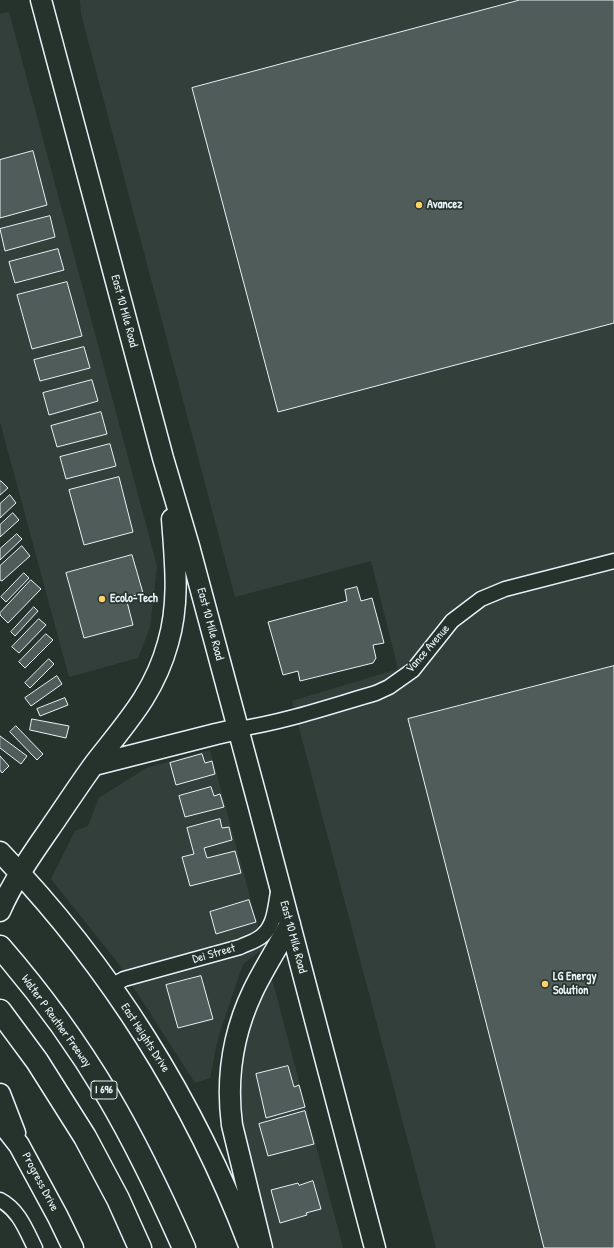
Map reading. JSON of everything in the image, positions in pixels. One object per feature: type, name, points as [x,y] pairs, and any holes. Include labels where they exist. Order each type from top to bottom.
[{"type":"highway","name":"Walter P Reuther Freeway","points":[[0,947],[53,1014],[79,1050],[108,1096],[158,1190],[184,1248]]},
{"type":"highway","points":[[0,1011],[37,1061],[85,1137],[118,1199],[140,1248]]},
{"type":"main road","name":"East 10 Mile Road","points":[[41,0],[238,729],[375,1248]]},
{"type":"main road","points":[[1,909],[20,873],[94,765],[135,713],[158,673],[168,642],[174,613],[176,581],[170,481]]},
{"type":"main road","points":[[94,765],[238,729]]},
{"type":"main road","name":"East Heights Drive","points":[[0,852],[71,933],[111,986],[172,1080],[214,1164],[250,1248]]},
{"type":"main road","points":[[262,1248],[232,1125],[230,1106],[232,1064],[236,1040],[246,1008],[260,976],[290,924]]},
{"type":"main road","points":[[0,1094],[20,1144]]},
{"type":"main road","name":"Progress Drive","points":[[0,1121],[20,1144],[73,1248]]},
{"type":"street","name":"Vance Avenue","points":[[238,729],[260,726],[376,693],[389,687],[413,670],[452,621],[481,599],[505,589],[614,561]]},
{"type":"street","name":"Dei Street","points":[[111,986],[124,979],[219,953],[240,946],[262,936],[272,921],[279,884]]},
{"type":"street","points":[[0,1200],[13,1208],[35,1248]]},
{"type":"shaded area","points":[[80,0],[614,0],[614,1248],[436,1248],[292,701],[398,669],[371,561],[235,597],[81,14]]},
{"type":"shaded area","points":[[9,12],[157,566],[150,627],[138,658],[69,677],[0,422],[0,14]]},
{"type":"shaded area","points":[[210,750],[264,948],[243,964],[218,1038],[210,1078],[195,1083],[118,963],[51,879],[75,831],[88,826],[99,798],[146,768]]},
{"type":"shaded area","points":[[271,975],[343,1248],[270,1248],[241,1131],[238,1099],[244,1039],[257,1003]]},
{"type":"building","name":"Avancez","points":[[520,0],[614,0],[614,323],[278,412],[192,88]]},
{"type":"building","points":[[33,151],[47,205],[0,218],[0,160]]},
{"type":"building","points":[[50,216],[55,237],[5,251],[0,229]]},
{"type":"building","points":[[58,249],[64,270],[15,283],[9,262]]},
{"type":"building","points":[[67,282],[82,336],[32,349],[17,295]]},
{"type":"building","points":[[84,347],[90,368],[40,381],[34,360]]},
{"type":"building","points":[[92,380],[98,401],[49,415],[43,393]]},
{"type":"building","points":[[101,412],[107,434],[57,447],[51,426]]},
{"type":"building","points":[[110,444],[116,466],[66,479],[60,457]]},
{"type":"building","points":[[119,477],[133,532],[84,545],[69,490]]},
{"type":"building","points":[[0,481],[8,488],[0,495]]},
{"type":"building","points":[[10,495],[16,503],[0,518],[0,504]]},
{"type":"building","points":[[13,513],[19,520],[0,537],[0,525]]},
{"type":"building","points":[[17,534],[22,539],[0,560],[0,549]]},
{"type":"building","points":[[22,546],[30,556],[2,581],[0,580],[0,566]]},
{"type":"building","points":[[132,555],[143,593],[126,598],[133,625],[84,638],[66,573]]},
{"type":"building","points":[[24,573],[29,578],[6,602],[1,597]]},
{"type":"building","points":[[31,580],[41,589],[8,623],[0,615],[0,613]]},
{"type":"building","points":[[357,587],[361,601],[372,598],[384,643],[373,645],[376,658],[373,663],[300,681],[298,671],[283,675],[268,622],[347,601],[345,590]]},
{"type":"building","points":[[34,607],[38,611],[15,636],[11,632]]},
{"type":"building","points":[[39,619],[46,625],[19,653],[12,647]]},
{"type":"building","points":[[46,634],[53,640],[25,668],[19,662]]},
{"type":"building","points":[[49,659],[54,664],[30,688],[25,683]]},
{"type":"building","name":"LG Energy Solution","points":[[614,666],[614,1248],[544,1248],[408,719]]},
{"type":"building","points":[[57,676],[62,684],[31,706],[25,698]]},
{"type":"building","points":[[65,698],[68,705],[40,716],[37,709]]},
{"type":"building","points":[[32,719],[69,726],[66,738],[30,730]]},
{"type":"building","points":[[16,726],[43,754],[37,760],[10,732]]},
{"type":"building","points":[[0,736],[27,756],[21,764],[0,748]]},
{"type":"building","points":[[202,754],[205,763],[212,761],[215,774],[176,785],[170,763]]},
{"type":"building","points":[[0,756],[9,766],[2,773],[0,770]]},
{"type":"building","points":[[211,787],[214,796],[220,794],[224,807],[185,817],[179,796]]},
{"type":"building","points":[[220,819],[222,828],[229,827],[232,840],[204,848],[207,858],[235,851],[241,873],[190,886],[182,857],[194,854],[187,828]]},
{"type":"building","points":[[249,900],[256,922],[216,934],[210,912]]},
{"type":"building","points":[[201,976],[213,1019],[178,1028],[166,985]]},
{"type":"building","points":[[288,1066],[294,1087],[299,1085],[305,1107],[266,1118],[256,1074]]},
{"type":"building","points":[[305,1111],[314,1144],[268,1156],[259,1124]]},
{"type":"building","points":[[313,1181],[321,1209],[280,1223],[271,1190]]},
{"type":"place","name":"Avancez","points":[[419,205]]},
{"type":"place","name":"Ecolo-Tech","points":[[102,599]]},
{"type":"place","name":"LG Energy Solution","points":[[545,984]]}]
